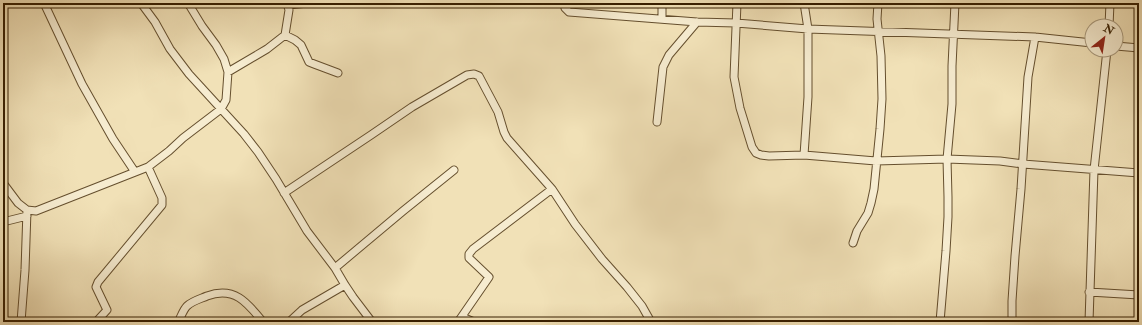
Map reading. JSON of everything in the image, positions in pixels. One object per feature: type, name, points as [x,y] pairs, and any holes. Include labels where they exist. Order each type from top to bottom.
[{"type":"street","points":[[44,3],[82,84],[113,139],[135,172]]},
{"type":"street","points":[[141,3],[189,74],[248,140],[284,193],[307,231],[335,268],[344,286],[372,322]]},
{"type":"street","points":[[3,222],[51,206],[148,167],[221,109],[226,100],[228,72],[224,58],[188,3]]},
{"type":"street","points":[[228,72],[267,49],[285,34],[289,10],[288,4],[308,3]]},
{"type":"street","points":[[564,3],[565,8],[569,12],[697,22],[736,23],[808,29],[1035,36],[1084,42]]},
{"type":"street","points":[[662,3],[662,19]]},
{"type":"street","points":[[737,3],[734,77],[740,108],[752,147],[756,153],[761,155],[804,155],[876,161],[947,159],[1000,161],[1139,173]]},
{"type":"street","points":[[804,3],[808,29],[808,97],[804,155]]},
{"type":"street","points":[[853,243],[857,231],[868,213],[874,190],[882,99],[881,56],[877,19],[878,3]]},
{"type":"street","points":[[940,322],[948,224],[947,159],[952,104],[955,3]]},
{"type":"street","points":[[1109,18],[1110,3]]},
{"type":"street","points":[[657,122],[663,67],[670,55],[697,22]]},
{"type":"street","points":[[285,34],[301,45],[309,62],[338,73]]},
{"type":"street","points":[[1012,322],[1014,256],[1023,164],[1028,77],[1035,36]]},
{"type":"street","points":[[1124,47],[1139,48]]},
{"type":"street","points":[[1089,322],[1094,170],[1106,58]]},
{"type":"street","points":[[284,193],[412,107],[468,75],[474,74],[479,76],[498,112],[507,138],[552,189],[575,224],[602,259],[642,306],[651,322]]},
{"type":"street","points":[[96,322],[107,310],[96,287],[98,282],[162,205],[162,198],[148,167]]},
{"type":"street","points":[[335,268],[454,170]]},
{"type":"street","points":[[3,183],[27,213],[25,270],[20,322]]},
{"type":"street","points":[[474,322],[460,320],[488,280],[488,277],[469,258],[469,254],[473,249],[552,189]]},
{"type":"street","points":[[289,322],[302,310],[344,286]]},
{"type":"street","points":[[1089,292],[1139,295]]},
{"type":"street","points":[[178,322],[187,306],[196,300],[217,293],[227,293],[239,298],[252,308],[263,322]]}]
